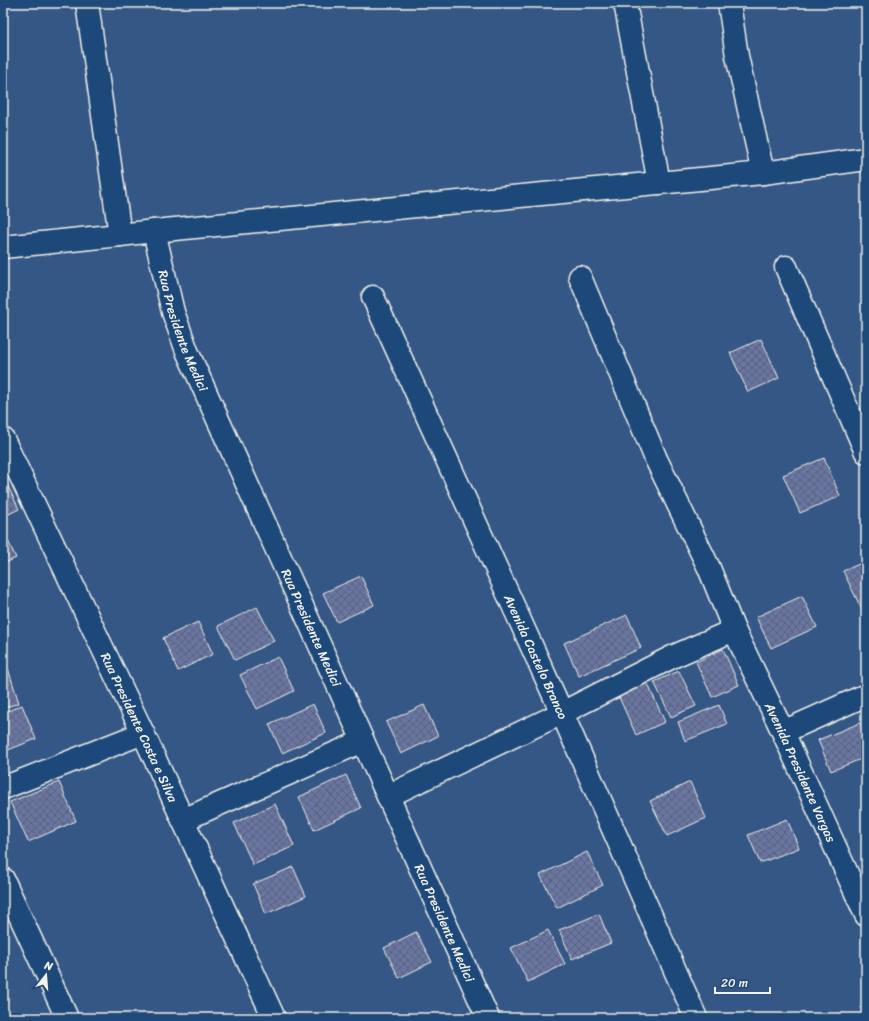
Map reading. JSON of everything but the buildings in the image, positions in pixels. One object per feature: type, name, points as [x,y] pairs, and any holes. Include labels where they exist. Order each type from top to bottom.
[{"type":"street","points":[[87,3],[120,235]]},
{"type":"street","points":[[625,3],[660,183]]},
{"type":"street","points":[[729,3],[737,56],[763,173]]},
{"type":"street","points":[[3,247],[154,231],[763,173],[866,159]]},
{"type":"street","name":"Rua Presidente Medici","points":[[154,231],[173,312],[187,351],[488,1018]]},
{"type":"street","points":[[786,267],[866,452]]},
{"type":"street","name":"Avenida Presidente Vargas","points":[[580,277],[656,459],[709,568],[734,630],[783,732],[866,915]]},
{"type":"street","name":"Avenida Castelo Branco","points":[[373,297],[562,713],[696,1018]]},
{"type":"street","name":"Rua Presidente Costa e Silva","points":[[3,439],[143,733],[274,1018]]},
{"type":"street","points":[[388,796],[562,713],[672,657],[734,630]]},
{"type":"street","points":[[783,732],[866,695]]},
{"type":"street","points":[[3,788],[143,733]]},
{"type":"street","points":[[183,820],[363,741]]},
{"type":"street","points":[[3,879],[67,1018]]}]
